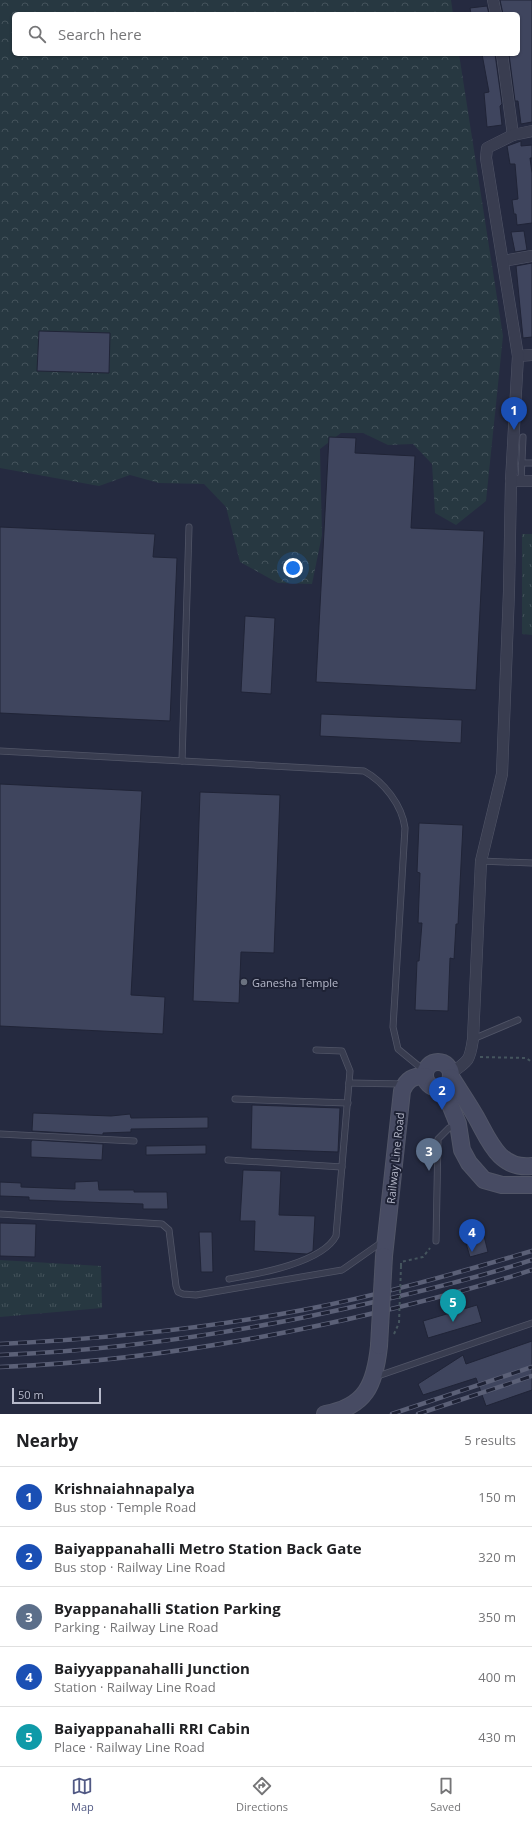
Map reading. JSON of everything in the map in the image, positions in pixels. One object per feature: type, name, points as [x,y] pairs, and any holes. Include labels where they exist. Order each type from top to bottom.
[{"type":"main road","points":[[448,1079],[440,1088],[428,1084],[426,1074],[431,1065],[439,1063],[447,1066],[448,1079],[462,1150],[469,1163],[484,1180],[502,1185],[532,1185]]},
{"type":"main road","points":[[405,1084],[410,1079],[426,1074]]},
{"type":"main road","points":[[448,1079],[476,1117],[487,1139],[497,1152],[508,1162],[532,1166]]},
{"type":"main road","name":"Railway Line Road","points":[[373,1378],[379,1346],[385,1248],[402,1091],[405,1084]]},
{"type":"main road","points":[[325,1414],[339,1412],[356,1403],[364,1395],[373,1378]]},
{"type":"street","points":[[493,0],[496,12]]},
{"type":"street","points":[[502,56],[513,135]]},
{"type":"street","points":[[448,1079],[470,1057],[474,1039],[481,861],[502,774],[509,591],[521,481],[518,356],[486,158],[487,148],[513,135],[532,131]]},
{"type":"street","points":[[503,261],[532,256]]},
{"type":"street","points":[[518,356],[532,355]]},
{"type":"lane","points":[[521,481],[523,437]]},
{"type":"lane","points":[[522,463],[532,463]]},
{"type":"lane","points":[[182,761],[189,527]]},
{"type":"lane","points":[[0,751],[364,771],[374,776],[385,788],[404,816],[405,828],[393,1027],[398,1049],[426,1074]]},
{"type":"lane","points":[[481,861],[532,863]]},
{"type":"lane","points":[[474,1039],[518,1020]]},
{"type":"lane","points":[[228,1279],[271,1271],[309,1258],[332,1244],[336,1236],[350,1071],[342,1051],[316,1050]]},
{"type":"lane","points":[[349,1083],[405,1084]]},
{"type":"lane","points":[[235,1098],[348,1103]]},
{"type":"lane","points":[[436,1241],[438,1139],[449,1128],[458,1124]]},
{"type":"lane","points":[[0,1134],[134,1141]]},
{"type":"lane","points":[[228,1160],[342,1167]]},
{"type":"lane","points":[[0,1214],[162,1224],[169,1230],[176,1286],[178,1292],[183,1294],[196,1295],[342,1270],[385,1248]]},
{"type":"lane","points":[[373,1378],[532,1323]]},
{"type":"path","points":[[470,1057],[526,1058],[532,1062]]},
{"type":"path","points":[[399,1323],[401,1262],[423,1257],[436,1241]]},
{"type":"green space","points":[[0,0],[451,0],[453,12],[12,12],[12,56],[459,56],[503,336],[486,501],[456,525],[435,513],[432,464],[413,444],[388,445],[363,433],[341,433],[320,449],[322,535],[312,584],[278,583],[240,562],[226,507],[204,484],[159,483],[130,475],[99,486],[0,468]]},
{"type":"green space","points":[[522,534],[532,534],[532,635],[522,634]]},
{"type":"green space","points":[[0,1260],[101,1266],[102,1308],[0,1317]]},
{"type":"building","points":[[500,0],[532,0],[532,122],[521,124],[518,101],[515,101],[509,56],[520,56],[520,12],[503,12]]},
{"type":"building","points":[[487,6],[488,12],[471,12],[470,8]]},
{"type":"building","points":[[482,56],[495,56],[502,104],[500,106],[502,125],[487,127],[484,93],[489,92]]},
{"type":"building","points":[[521,141],[521,146],[532,145],[532,158],[530,158],[532,173],[532,223],[517,225],[512,200],[518,199],[515,164],[510,164],[507,146]]},
{"type":"building","points":[[524,231],[527,250],[515,252],[511,232]]},
{"type":"building","points":[[532,263],[532,337],[523,338],[516,266]]},
{"type":"building","points":[[39,331],[110,333],[109,373],[37,371]]},
{"type":"building","points":[[329,437],[356,438],[355,453],[415,456],[411,528],[484,531],[476,690],[316,682]]},
{"type":"building","points":[[0,527],[155,534],[153,557],[177,558],[170,721],[0,713]]},
{"type":"building","points":[[245,616],[275,618],[271,694],[241,692]]},
{"type":"building","points":[[321,714],[462,720],[461,743],[320,736]]},
{"type":"building","points":[[0,784],[142,791],[131,995],[165,997],[163,1034],[0,1026]]},
{"type":"building","points":[[200,792],[280,795],[274,953],[241,952],[239,1003],[193,1001]]},
{"type":"building","points":[[419,823],[463,825],[458,924],[456,924],[454,959],[450,958],[448,1011],[415,1010],[417,961],[419,961],[422,923],[418,923],[420,873],[417,872]]},
{"type":"building","points":[[252,1105],[340,1108],[338,1152],[251,1149]]},
{"type":"building","points":[[33,1113],[111,1116],[130,1114],[131,1118],[208,1117],[208,1128],[131,1129],[131,1132],[103,1133],[103,1135],[32,1131]]},
{"type":"building","points":[[32,1140],[103,1144],[102,1160],[31,1157]]},
{"type":"building","points":[[206,1145],[206,1154],[146,1155],[146,1146]]},
{"type":"building","points":[[243,1170],[281,1171],[279,1215],[315,1216],[313,1251],[307,1254],[254,1251],[255,1221],[240,1221]]},
{"type":"building","points":[[98,1181],[99,1190],[167,1192],[168,1209],[143,1209],[143,1204],[29,1200],[29,1197],[0,1196],[0,1182],[21,1183],[21,1187],[75,1189],[75,1182]]},
{"type":"building","points":[[0,1223],[36,1224],[35,1257],[0,1256]]},
{"type":"building","points":[[482,1228],[488,1252],[470,1257],[463,1233]]},
{"type":"building","points":[[199,1232],[212,1232],[213,1272],[201,1272]]},
{"type":"building","points":[[477,1305],[482,1322],[428,1338],[423,1321]]},
{"type":"building","points":[[532,1341],[532,1390],[486,1406],[476,1378],[423,1395],[418,1384],[463,1355],[466,1364]]},
{"type":"railway","points":[[0,1344],[114,1336],[190,1328],[265,1317],[390,1291],[532,1251]]},
{"type":"railway","points":[[0,1355],[94,1349],[141,1344],[188,1338],[281,1322],[414,1293],[473,1278],[532,1260]]},
{"type":"railway","points":[[0,1367],[145,1355],[241,1341],[383,1311],[458,1292],[532,1270]]},
{"type":"railway","points":[[392,1414],[532,1367]]},
{"type":"railway","points":[[418,1414],[532,1376]]},
{"type":"place","name":"Krishnaiahnapalya","points":[[514,430]]},
{"type":"place","name":"Ganesha Temple","points":[[244,982]]},
{"type":"place","name":"Baiyappanahalli Metro Station Back Gate","points":[[442,1110]]},
{"type":"place","name":"Byappanahalli Station Parking","points":[[429,1171]]},
{"type":"place","name":"Baiyyappanahalli Junction","points":[[472,1252]]},
{"type":"place","name":"Baiyappanahalli RRI Cabin","points":[[453,1322]]}]
